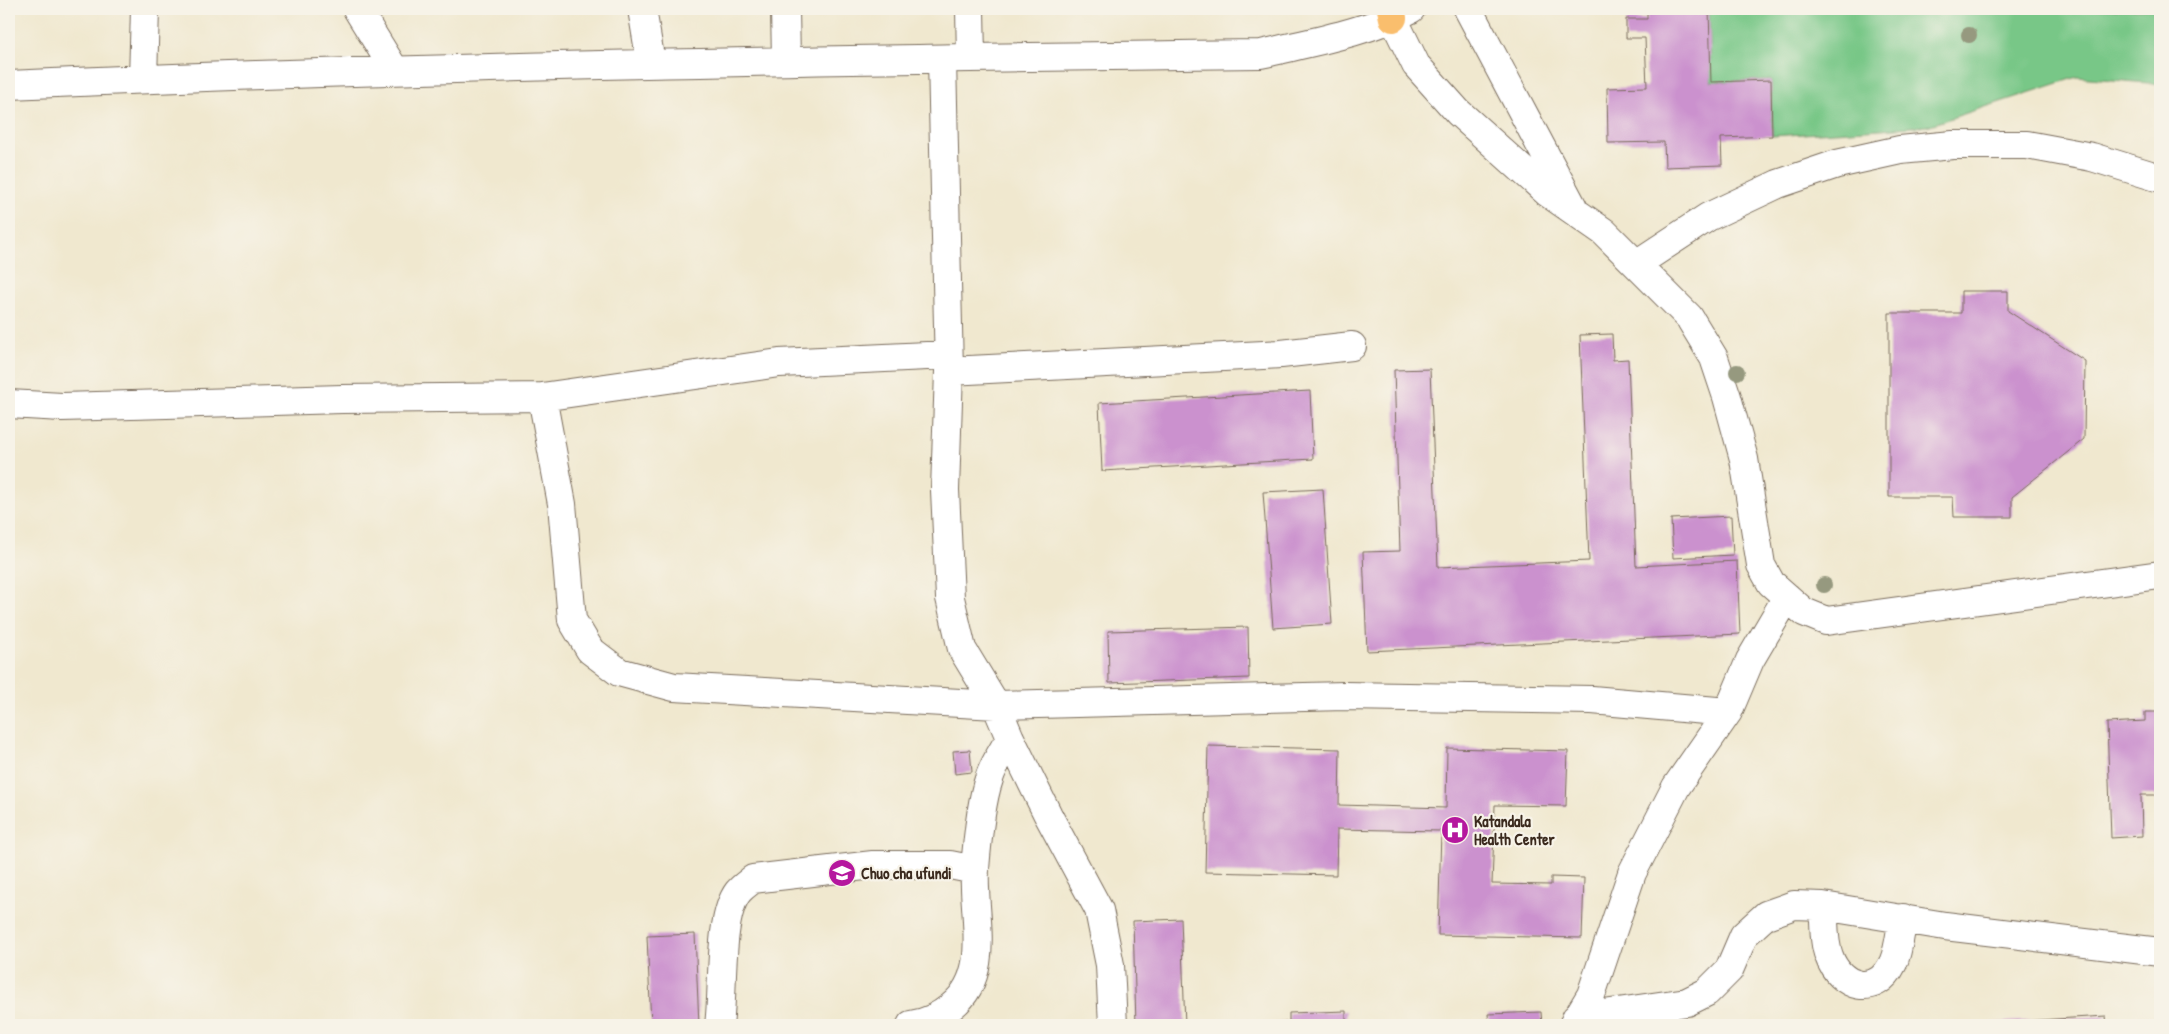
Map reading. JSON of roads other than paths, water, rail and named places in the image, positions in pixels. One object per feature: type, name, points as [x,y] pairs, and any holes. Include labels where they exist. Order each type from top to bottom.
[{"type":"street","points":[[143,79],[145,9]]},
{"type":"street","points":[[357,9],[394,69]]},
{"type":"street","points":[[642,9],[651,63]]},
{"type":"street","points":[[785,9],[786,60]]},
{"type":"street","points":[[970,9],[972,57]]},
{"type":"street","points":[[1468,9],[1576,212]]},
{"type":"street","points":[[9,85],[394,69],[786,60],[1261,54],[1316,41],[1398,12],[1416,65],[1458,112],[1548,193],[1604,232],[1638,263],[1688,317],[1714,358],[1727,397],[1744,459],[1761,565],[1771,583],[1804,612],[1826,621],[2160,575]]},
{"type":"street","points":[[942,59],[949,363],[945,490],[950,598],[962,649],[996,705],[1010,738],[1099,910],[1110,965],[1113,1025]]},
{"type":"street","points":[[1638,263],[1708,217],[1778,184],[1837,164],[1900,150],[1953,144],[2027,145],[2092,157],[2160,178]]},
{"type":"street","points":[[9,397],[62,407],[342,399],[542,398],[780,363],[949,363],[1281,354],[1352,346]]},
{"type":"street","points":[[542,398],[562,504],[572,620],[590,650],[619,672],[674,687],[996,705],[1345,696],[1592,700],[1728,712]]},
{"type":"street","points":[[1574,1022],[1591,995],[1632,873],[1676,787],[1728,712],[1750,660],[1787,597]]},
{"type":"street","points":[[912,1025],[923,1024],[944,1014],[964,997],[974,976],[978,938],[975,870],[984,795],[989,777],[1010,738]]},
{"type":"street","points":[[719,1025],[724,949],[729,910],[738,892],[753,879],[873,865],[941,864],[975,870]]},
{"type":"street","points":[[1574,1022],[1687,1002],[1707,992],[1729,970],[1744,935],[1766,915],[1794,905],[1823,906],[2054,941],[2160,952]]},
{"type":"street","points":[[1823,906],[1828,954],[1836,971],[1852,984],[1866,986],[1882,977],[1893,962],[1903,918]]},
{"type":"place","name":"Katandala Health Center","points":[[1455,830]]},
{"type":"place","name":"Chuo cha ufundi","points":[[842,873]]}]
